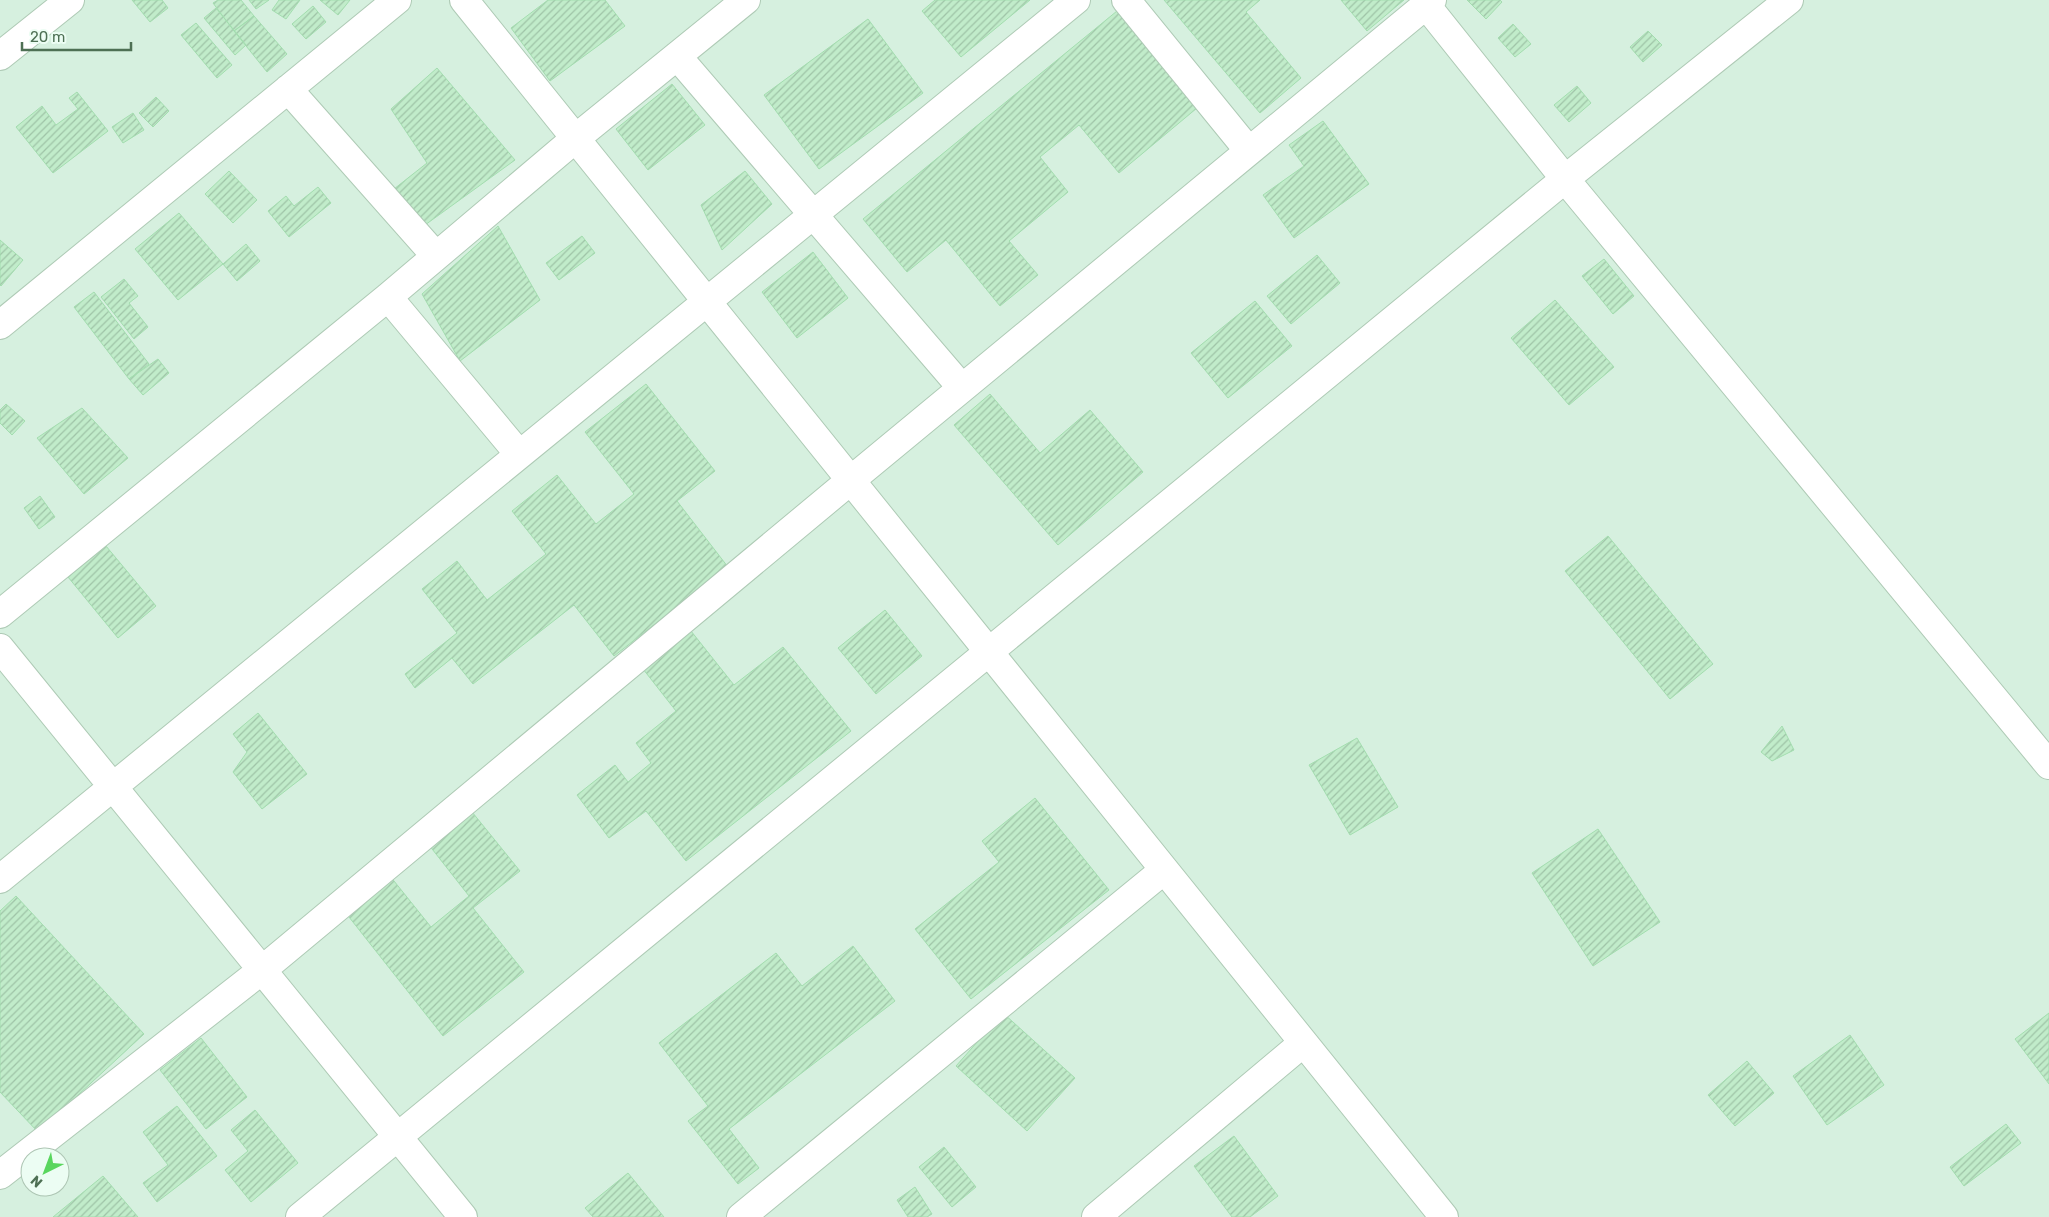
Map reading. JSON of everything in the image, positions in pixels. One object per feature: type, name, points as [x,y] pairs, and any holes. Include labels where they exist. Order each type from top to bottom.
[{"type":"street","points":[[0,56],[70,0]]},
{"type":"street","points":[[0,324],[397,0]]},
{"type":"street","points":[[464,0],[1444,1217]]},
{"type":"street","points":[[0,614],[388,297],[576,138],[746,0]]},
{"type":"street","points":[[0,879],[1076,0]]},
{"type":"street","points":[[1126,0],[1249,151]]},
{"type":"street","points":[[300,1217],[1566,179],[1789,0]]},
{"type":"street","points":[[0,1175],[262,970],[1427,2],[1566,179],[2049,765]]},
{"type":"street","points":[[677,56],[962,388]]},
{"type":"street","points":[[288,89],[436,255]]},
{"type":"street","points":[[388,297],[519,454]]},
{"type":"street","points":[[0,648],[462,1217]]},
{"type":"street","points":[[741,1217],[1164,870]]},
{"type":"street","points":[[1096,1217],[1303,1043]]},
{"type":"shaded area","points":[[0,0],[2049,0],[2049,1217],[0,1217]]},
{"type":"building","points":[[132,0],[162,0],[168,8],[150,22]]},
{"type":"building","points":[[218,0],[241,0],[254,16],[234,31],[213,3]]},
{"type":"building","points":[[249,0],[269,0],[256,9]]},
{"type":"building","points":[[279,0],[300,0],[286,19],[272,10]]},
{"type":"building","points":[[320,0],[350,0],[338,15]]},
{"type":"building","points":[[548,0],[605,0],[625,26],[550,81],[511,28]]},
{"type":"building","points":[[935,0],[1030,0],[961,57],[922,11]]},
{"type":"building","points":[[1164,0],[1260,0],[1246,12],[1301,78],[1260,113]]},
{"type":"building","points":[[1341,0],[1404,0],[1367,31]]},
{"type":"building","points":[[1467,0],[1500,0],[1502,2],[1486,19]]},
{"type":"building","points":[[313,6],[326,22],[306,39],[292,24]]},
{"type":"building","points":[[216,8],[246,45],[235,55],[204,18]]},
{"type":"building","points":[[1117,11],[1197,108],[1119,173],[1079,125],[1040,157],[1068,192],[1009,241],[1038,275],[1000,306],[946,240],[907,272],[863,219]]},
{"type":"building","points":[[254,16],[287,54],[267,72],[234,31]]},
{"type":"building","points":[[868,19],[923,93],[819,169],[764,95]]},
{"type":"building","points":[[196,23],[232,65],[217,78],[181,35]]},
{"type":"building","points":[[1513,24],[1531,44],[1515,57],[1498,38]]},
{"type":"building","points":[[1648,31],[1662,45],[1643,62],[1630,47]]},
{"type":"building","points":[[437,68],[515,160],[425,225],[394,189],[427,163],[391,109]]},
{"type":"building","points":[[672,84],[705,125],[648,170],[616,129]]},
{"type":"building","points":[[1577,86],[1591,103],[1569,122],[1554,105]]},
{"type":"building","points":[[77,92],[108,131],[53,173],[16,127],[42,106],[56,125],[78,109],[69,98]]},
{"type":"building","points":[[156,97],[169,111],[153,127],[139,113]]},
{"type":"building","points":[[133,113],[144,130],[123,143],[112,127]]},
{"type":"building","points":[[1323,121],[1369,184],[1294,238],[1263,195],[1304,166],[1289,145]]},
{"type":"building","points":[[229,171],[257,200],[233,223],[205,194]]},
{"type":"building","points":[[745,171],[772,204],[722,250],[701,205]]},
{"type":"building","points":[[318,187],[331,203],[289,237],[268,211],[286,196],[294,206]]},
{"type":"building","points":[[179,213],[223,264],[178,300],[135,249]]},
{"type":"building","points":[[498,226],[540,300],[460,361],[422,294]]},
{"type":"building","points":[[582,236],[595,253],[559,280],[546,263]]},
{"type":"building","points":[[0,240],[23,260],[1,286],[0,285]]},
{"type":"building","points":[[246,244],[260,261],[237,281],[223,264]]},
{"type":"building","points":[[813,252],[848,298],[797,338],[762,292]]},
{"type":"building","points":[[1317,255],[1340,283],[1291,324],[1267,296]]},
{"type":"building","points":[[1604,259],[1634,296],[1613,314],[1582,276]]},
{"type":"building","points":[[124,279],[138,296],[129,303],[148,327],[134,339],[101,297]]},
{"type":"building","points":[[94,292],[149,364],[129,379],[74,307]]},
{"type":"building","points":[[1555,300],[1614,367],[1569,405],[1511,338]]},
{"type":"building","points":[[1255,301],[1292,346],[1228,398],[1191,353]]},
{"type":"building","points":[[158,359],[169,373],[143,395],[129,379]]},
{"type":"building","points":[[646,384],[715,471],[677,501],[728,567],[614,656],[574,605],[473,684],[452,658],[415,688],[405,674],[457,633],[422,589],[457,561],[487,600],[546,554],[512,511],[557,475],[596,524],[634,494],[585,432]]},
{"type":"building","points":[[990,394],[1040,453],[1090,410],[1143,472],[1058,545],[954,425]]},
{"type":"building","points":[[6,404],[25,421],[12,435],[0,423],[0,410]]},
{"type":"building","points":[[82,408],[128,458],[84,494],[37,438]]},
{"type":"building","points":[[40,496],[55,517],[39,529],[24,508]]},
{"type":"building","points":[[1608,536],[1713,664],[1670,699],[1565,571]]},
{"type":"building","points":[[106,546],[156,606],[118,638],[68,577]]},
{"type":"building","points":[[885,610],[922,656],[876,694],[838,648]]},
{"type":"building","points":[[691,631],[734,685],[783,647],[851,731],[686,861],[646,811],[609,838],[577,795],[615,765],[628,782],[651,763],[636,743],[676,711],[643,669]]},
{"type":"building","points":[[258,713],[307,774],[262,809],[233,772],[247,752],[233,734]]},
{"type":"building","points":[[1782,726],[1794,750],[1772,761],[1761,752]]},
{"type":"building","points":[[1357,738],[1398,807],[1350,835],[1309,765]]},
{"type":"building","points":[[1035,798],[1109,890],[971,999],[915,929],[999,862],[982,841]]},
{"type":"building","points":[[468,807],[520,871],[473,908],[524,972],[443,1036],[345,912],[390,876],[431,927],[469,896],[425,840]]},
{"type":"building","points":[[1598,829],[1660,922],[1593,966],[1532,873]]},
{"type":"building","points":[[16,896],[144,1034],[38,1132],[0,1092],[0,911]]},
{"type":"building","points":[[853,946],[895,1001],[729,1129],[759,1168],[738,1184],[688,1121],[708,1106],[659,1043],[776,953],[802,986]]},
{"type":"building","points":[[1003,1013],[1075,1078],[1027,1131],[956,1066]]},
{"type":"building","points":[[2049,1013],[2049,1084],[2015,1039]]},
{"type":"building","points":[[1850,1035],[1884,1085],[1827,1125],[1793,1076]]},
{"type":"building","points":[[201,1038],[247,1097],[206,1129],[160,1070]]},
{"type":"building","points":[[1747,1061],[1774,1093],[1735,1126],[1708,1095]]},
{"type":"building","points":[[177,1106],[217,1156],[157,1202],[143,1183],[168,1165],[143,1132]]},
{"type":"building","points":[[255,1110],[298,1163],[251,1202],[225,1170],[248,1151],[231,1130]]},
{"type":"building","points":[[2006,1124],[2021,1143],[1964,1186],[1950,1167]]},
{"type":"building","points":[[1234,1136],[1278,1196],[1250,1217],[1232,1217],[1194,1166]]},
{"type":"building","points":[[944,1147],[976,1187],[952,1207],[919,1167]]},
{"type":"building","points":[[628,1173],[664,1217],[593,1217],[585,1208]]},
{"type":"building","points":[[103,1176],[138,1217],[53,1217]]},
{"type":"building","points":[[915,1187],[932,1214],[927,1217],[908,1217],[897,1200]]}]
